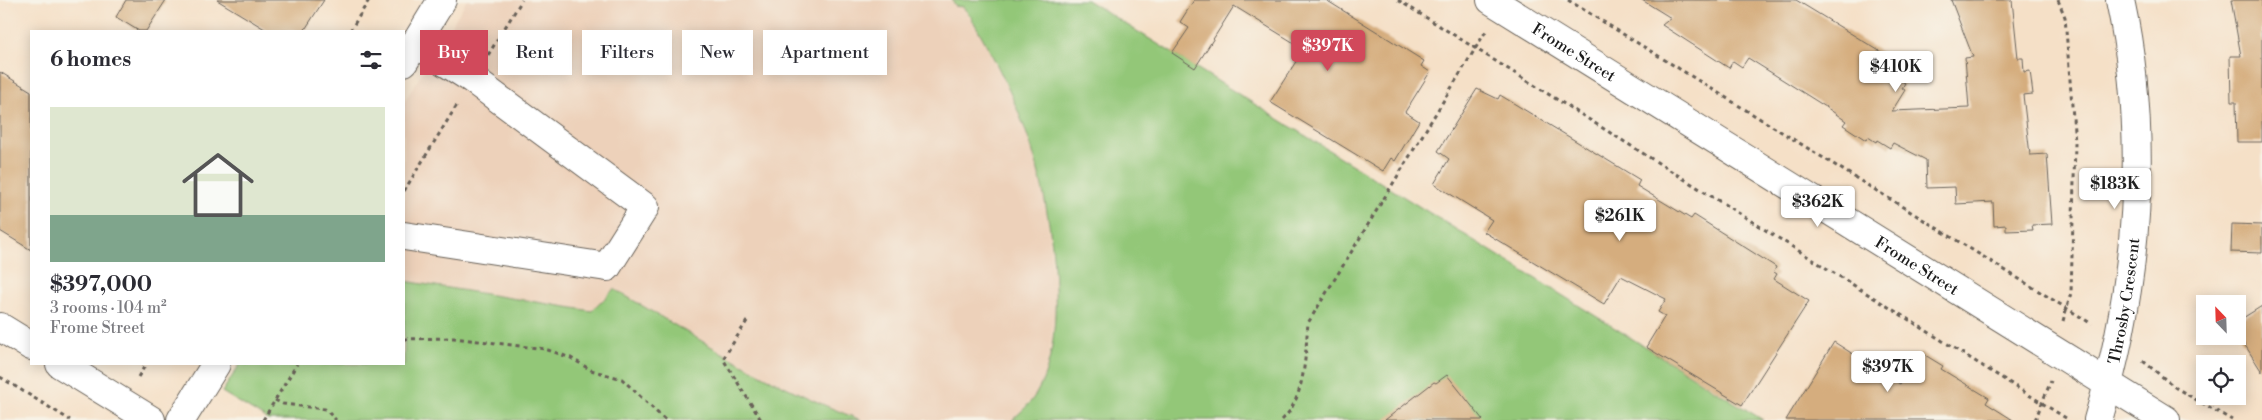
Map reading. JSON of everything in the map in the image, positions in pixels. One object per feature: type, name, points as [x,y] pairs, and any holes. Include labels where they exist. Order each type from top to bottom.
[{"type":"street","points":[[405,236],[607,267],[645,207],[472,79],[410,53],[442,0]]},
{"type":"street","name":"Throsby Crescent","points":[[2098,420],[2118,340],[2132,245],[2138,182],[2132,75],[2120,0]]},
{"type":"street","name":"Frome Street","points":[[1496,3],[2166,420]]},
{"type":"street","points":[[0,327],[30,345]]},
{"type":"street","points":[[62,365],[151,420]]},
{"type":"street","points":[[181,420],[215,365]]},
{"type":"path","points":[[351,30],[369,0]]},
{"type":"path","points":[[1398,0],[2070,420]]},
{"type":"path","points":[[1568,0],[2118,340],[2176,388],[2232,420]]},
{"type":"path","points":[[2035,420],[2052,379],[2056,351],[2070,293],[2074,143],[2065,17],[2058,0]]},
{"type":"path","points":[[1282,420],[1292,411],[1303,373],[1308,323],[1476,49],[1496,3]]},
{"type":"path","points":[[747,321],[723,359],[761,420]]},
{"type":"path","points":[[405,339],[454,338],[545,349],[571,358],[591,370],[622,379],[665,420]]},
{"type":"path","points":[[263,420],[296,365]]},
{"type":"path","points":[[0,377],[70,420]]},
{"type":"path","points":[[275,400],[283,404],[325,409],[336,420]]},
{"type":"shaded area","points":[[467,0],[952,0],[955,6],[963,7],[980,33],[1018,112],[1035,159],[1045,201],[1056,301],[1048,364],[1038,392],[1012,420],[861,420],[831,409],[763,376],[614,289],[592,311],[405,281],[405,100],[421,75],[488,75],[488,30],[448,30]]},
{"type":"green space","points":[[952,0],[1087,0],[1763,420],[1012,420],[1035,396],[1047,367],[1053,337],[1055,304],[1050,234],[1038,169],[1018,110],[996,63],[971,17],[963,7],[955,6]]},
{"type":"green space","points":[[405,281],[592,311],[614,289],[734,360],[828,407],[861,420],[268,420],[222,392],[239,365],[405,365]]},
{"type":"building","points":[[126,0],[166,0],[147,30],[137,30],[116,17]]},
{"type":"building","points":[[217,0],[324,0],[305,30],[266,30]]},
{"type":"building","points":[[1194,0],[1326,0],[1424,61],[1421,66],[1430,72],[1405,112],[1419,121],[1395,161],[1391,158],[1383,171],[1270,102],[1304,49],[1234,6],[1195,68],[1172,53],[1189,28],[1180,22]]},
{"type":"building","points":[[1642,0],[1796,0],[1904,66],[1901,72],[1905,74],[1900,80],[1905,83],[1902,88],[1905,90],[1892,111],[1969,108],[1965,58],[1973,57],[1951,0],[2012,0],[2018,58],[2023,58],[2024,72],[2030,71],[2033,94],[2023,95],[2030,155],[2047,154],[2052,224],[2032,225],[2033,230],[2006,231],[2006,225],[1994,226],[1993,202],[1956,204],[1955,187],[1927,188],[1926,160],[1893,143],[1890,148],[1868,137],[1866,140],[1843,125],[1846,121],[1826,107],[1748,58],[1742,67],[1733,61],[1729,68],[1662,25],[1671,18]]},
{"type":"building","points":[[2231,0],[2262,0],[2262,142],[2237,142],[2236,102],[2231,102],[2230,56],[2241,56]]},
{"type":"building","points":[[0,72],[30,90],[30,249],[0,231]]},
{"type":"building","points":[[1477,89],[1498,99],[1500,95],[1640,180],[1637,186],[1691,219],[1694,215],[1776,267],[1774,272],[1777,274],[1774,279],[1809,301],[1742,405],[1646,347],[1665,316],[1658,312],[1666,299],[1621,276],[1604,304],[1484,232],[1492,220],[1434,184],[1449,159],[1438,151]]},
{"type":"building","points":[[2232,224],[2262,225],[2262,253],[2231,252]]},
{"type":"building","points":[[2262,306],[2262,372],[2245,345],[2246,316]]},
{"type":"building","points":[[1834,342],[1900,384],[1920,352],[1943,366],[1941,369],[1989,398],[1986,403],[2013,420],[1786,420]]},
{"type":"building","points":[[1447,375],[1483,420],[1385,420],[1434,382],[1436,383]]}]
